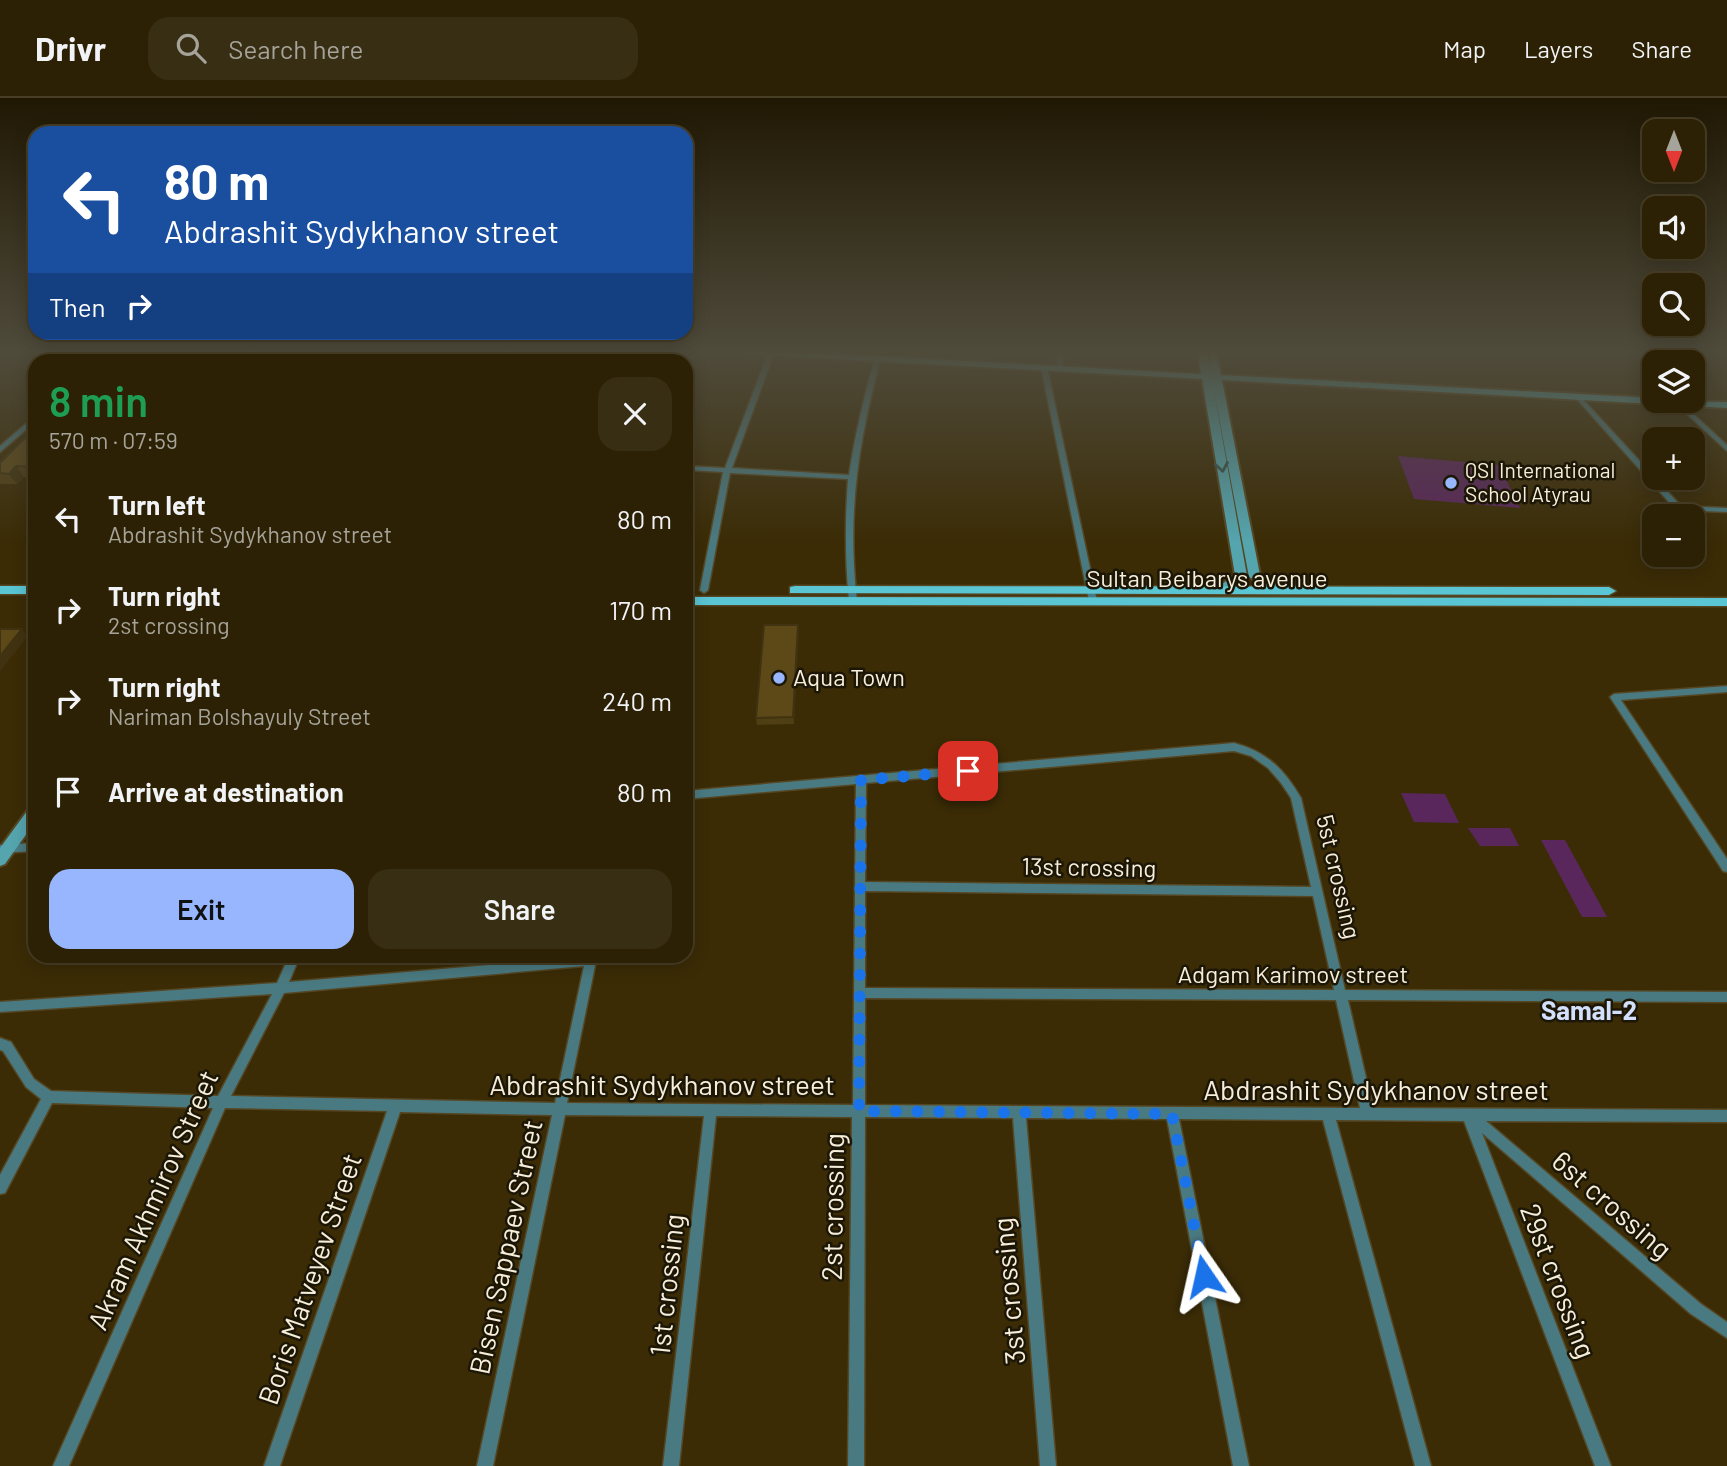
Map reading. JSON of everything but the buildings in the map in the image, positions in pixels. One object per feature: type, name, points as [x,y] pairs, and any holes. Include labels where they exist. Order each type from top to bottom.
[{"type":"main road","name":"Sultan Beibarys avenue","points":[[1092,595],[1223,589],[1727,591]]},
{"type":"main road","points":[[0,590],[28,590]]},
{"type":"main road","name":"Sultan Beibarys avenue","points":[[693,590],[852,595],[1727,602]]},
{"type":"main road","name":"Sultan Beibarys avenue","points":[[693,601],[852,595]]},
{"type":"main road","points":[[0,600],[28,600]]},
{"type":"street","points":[[704,590],[727,471],[748,415]]},
{"type":"street","points":[[852,595],[850,477],[862,415]]},
{"type":"street","points":[[1054,415],[1092,595]]},
{"type":"street","points":[[1217,415],[1241,576],[1223,589]]},
{"type":"street","points":[[1220,415],[1255,577],[1283,590]]},
{"type":"street","points":[[1594,415],[1671,501],[1686,511],[1727,510]]},
{"type":"street","points":[[1691,415],[1727,449]]},
{"type":"street","points":[[0,450],[28,424]]},
{"type":"street","points":[[693,469],[850,477]]},
{"type":"street","points":[[1727,689],[1615,697],[1727,868]]},
{"type":"street","name":"5st crossing","points":[[861,780],[1234,747],[1251,750],[1285,780],[1296,798],[1368,1114]]},
{"type":"street","points":[[693,793],[861,780]]},
{"type":"street","name":"2st crossing","points":[[856,1466],[861,780]]},
{"type":"street","points":[[3,853],[28,820]]},
{"type":"street","points":[[3,853],[28,848]]},
{"type":"street","name":"13st crossing","points":[[860,886],[1318,892]]},
{"type":"street","name":"Akram Akhmirov Street","points":[[61,1466],[221,1103],[281,988],[291,963]]},
{"type":"street","points":[[0,1007],[281,988],[540,963]]},
{"type":"street","name":"Bisen Sappaev Street","points":[[485,1466],[591,963]]},
{"type":"street","name":"Adgam Karimov street","points":[[859,993],[1727,997]]},
{"type":"street","points":[[0,1044],[7,1046],[30,1083],[49,1097],[0,1188]]},
{"type":"street","name":"Abdrashit Sydykhanov street","points":[[49,1097],[560,1109],[1727,1116]]},
{"type":"street","name":"Boris Matveyev Street","points":[[272,1466],[395,1107]]},
{"type":"street","name":"1st crossing","points":[[671,1466],[711,1110]]},
{"type":"street","name":"3st crossing","points":[[1019,1113],[1048,1466]]},
{"type":"street","points":[[1172,1114],[1241,1466]]},
{"type":"street","points":[[1328,1114],[1423,1466]]},
{"type":"street","name":"6st crossing","points":[[1468,1114],[1696,1310],[1727,1331]]},
{"type":"street","name":"29st crossing","points":[[1468,1114],[1603,1466]]},
{"type":"shaded area","points":[[1398,456],[1499,465],[1520,508],[1414,499]]},
{"type":"shaded area","points":[[1401,793],[1445,794],[1459,823],[1414,822]]},
{"type":"shaded area","points":[[1468,828],[1510,828],[1519,846],[1480,846]]},
{"type":"shaded area","points":[[1541,840],[1565,840],[1607,917],[1582,917]]},
{"type":"place","name":"QSI International School Atyrau","points":[[1451,483]]},
{"type":"place","name":"Aqua Town","points":[[779,678]]},
{"type":"district","name":"Samal-2","points":[[1589,1011]]},
{"type":"route","points":[[968,771],[861,780],[859,1111],[1172,1114],[1204,1276]]}]
